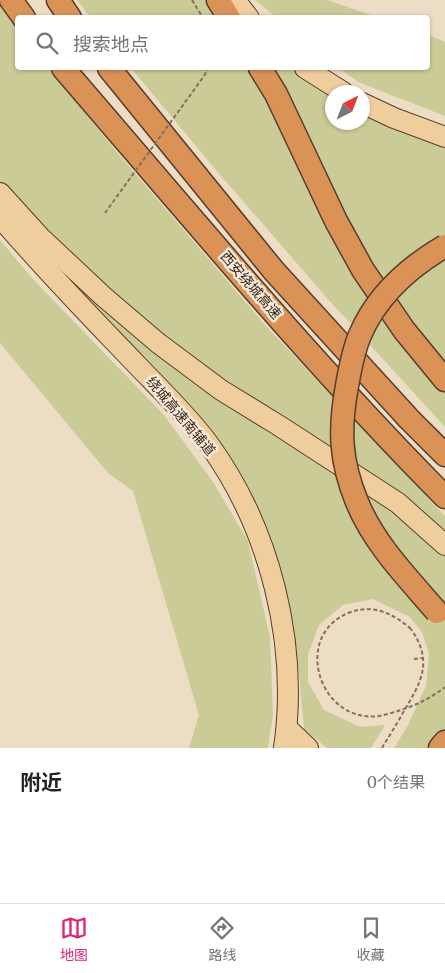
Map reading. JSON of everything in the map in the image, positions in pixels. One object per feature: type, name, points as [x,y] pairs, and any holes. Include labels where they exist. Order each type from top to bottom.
[{"type":"highway","points":[[12,0],[22,15]]},
{"type":"highway","points":[[58,0],[68,15]]},
{"type":"highway","points":[[218,0],[227,15]]},
{"type":"highway","name":"西安绕城高速","points":[[65,70],[250,285],[388,439],[445,497]]},
{"type":"highway","name":"西安绕城高速","points":[[111,70],[274,271],[409,419],[445,454]]},
{"type":"highway","points":[[261,70],[276,94],[336,221],[363,270],[404,330],[445,380]]},
{"type":"highway","points":[[441,616],[392,561],[370,527],[357,502],[344,458],[341,433],[351,366],[360,335],[374,310],[408,270],[445,246]]},
{"type":"highway","points":[[440,748],[445,742]]},
{"type":"main road","points":[[235,0],[247,15]]},
{"type":"main road","points":[[309,70],[332,85]]},
{"type":"main road","points":[[370,107],[445,137]]},
{"type":"main road","points":[[0,193],[40,238],[104,297],[158,343],[221,390],[278,424],[398,503],[445,545]]},
{"type":"main road","name":"绕城高速南辅道","points":[[0,217],[30,252],[208,442],[232,482],[259,540],[277,599],[286,644],[288,690],[287,728],[284,748]]},
{"type":"main road","points":[[287,728],[308,748]]},
{"type":"path","points":[[192,0],[201,15]]},
{"type":"path","points":[[105,213],[207,70]]},
{"type":"path","points":[[382,748],[419,686],[423,658],[416,637],[400,620],[388,613],[376,610],[365,609],[344,614],[335,620],[320,641],[318,668],[323,685],[337,703],[347,710],[370,716],[379,716],[415,706],[445,687]]},
{"type":"path","points":[[414,659],[423,658]]},
{"type":"green space","points":[[77,0],[208,0],[219,15],[88,15]]},
{"type":"green space","points":[[255,0],[327,0],[371,15],[274,15]]},
{"type":"green space","points":[[0,2],[15,23],[15,70],[51,70],[116,151],[266,326],[445,516],[445,748],[394,748],[408,725],[426,686],[429,654],[422,632],[410,617],[373,599],[343,605],[319,625],[308,654],[308,682],[324,710],[360,727],[385,725],[371,748],[327,748],[304,729],[298,662],[287,594],[269,536],[220,447],[82,294],[90,279],[0,182]]},
{"type":"green space","points":[[430,36],[445,42],[445,116],[370,87],[370,85],[358,82],[342,70],[430,70]]},
{"type":"green space","points":[[133,70],[293,70],[325,93],[325,130],[370,130],[370,117],[442,146],[445,149],[445,427],[327,298]]},
{"type":"green space","points":[[0,240],[31,277],[164,415],[213,482],[248,541],[270,637],[273,714],[268,748],[189,748],[199,715],[133,491],[108,473],[0,343]]}]
